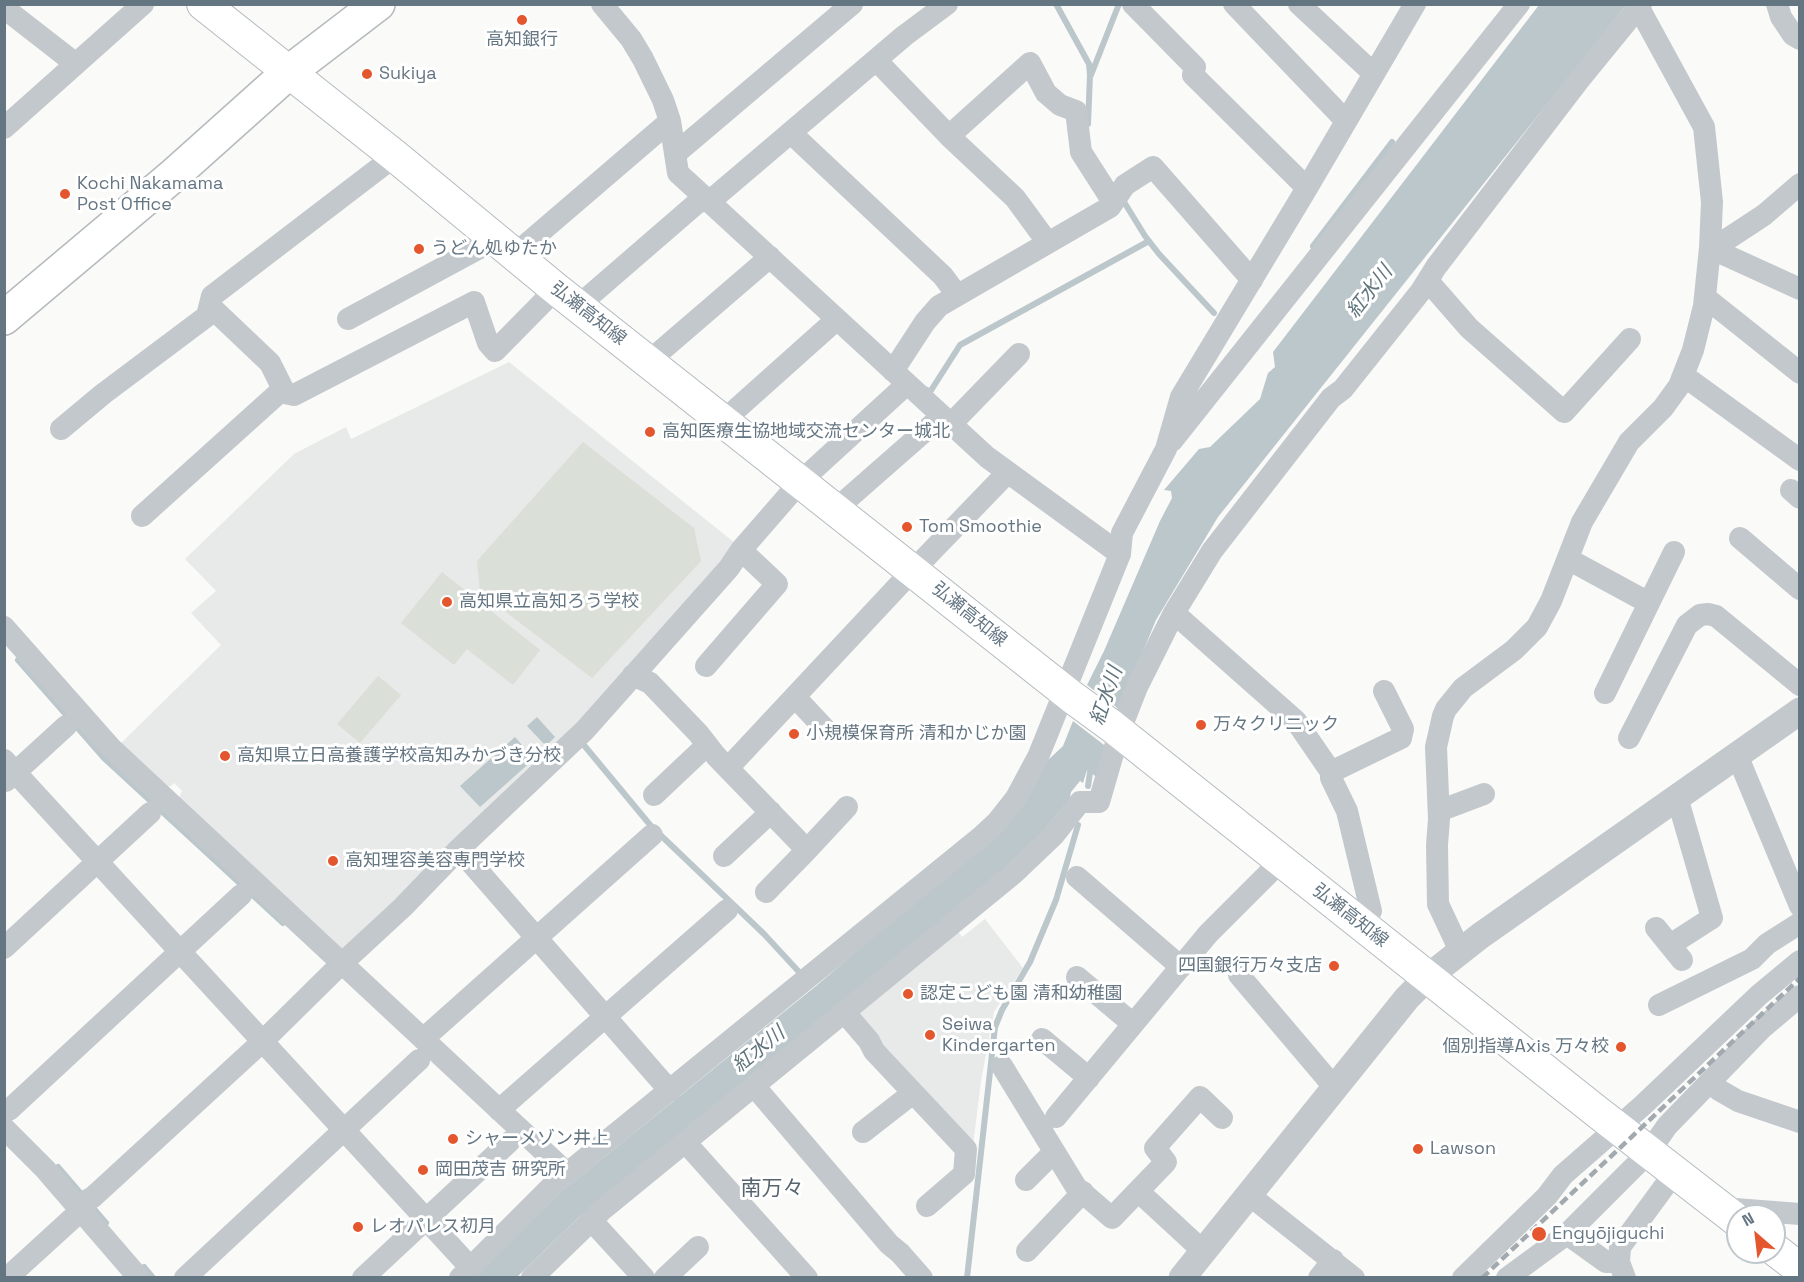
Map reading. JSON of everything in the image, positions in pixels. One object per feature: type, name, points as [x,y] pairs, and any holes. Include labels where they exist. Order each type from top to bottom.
[{"type":"main road","name":"弘瀬高知線","points":[[203,4],[395,156],[567,298],[1726,1212]]},
{"type":"main road","points":[[4,318],[175,174],[289,72],[378,4]]},
{"type":"main road","points":[[1786,1258],[1800,1269]]},
{"type":"street","points":[[4,128],[143,4]]},
{"type":"street","points":[[602,4],[631,39],[644,59],[663,100],[670,121],[678,173],[836,320],[1007,473],[1120,554]]},
{"type":"street","points":[[675,154],[852,4]]},
{"type":"street","points":[[210,306],[270,363],[285,393],[294,395],[474,302],[488,344],[495,351],[697,203],[716,196],[876,60],[947,4]]},
{"type":"street","points":[[1133,4],[1195,67],[1193,75],[1308,188]]},
{"type":"street","points":[[1234,4],[1346,121]]},
{"type":"street","points":[[1299,4],[1374,74]]},
{"type":"street","points":[[1166,449],[1181,397],[1308,188],[1415,4]]},
{"type":"street","points":[[66,726],[8,771],[97,862],[427,1219],[465,1272],[567,1173],[997,822],[1016,798],[1031,772],[1068,694],[1120,554],[1122,533],[1166,449],[1519,4]]},
{"type":"street","points":[[1777,4],[1781,17],[1793,35],[1800,39]]},
{"type":"street","points":[[532,1278],[591,1220],[1013,874],[1054,835],[1080,802],[1099,802],[1116,730],[1174,613],[1212,551],[1331,398],[1343,389],[1428,281],[1436,267],[1571,90],[1640,6],[1704,127],[1712,202],[1706,298],[1695,341],[1682,378],[1664,408],[1629,442],[1582,522],[1551,602],[1537,627],[1514,650],[1463,688],[1446,709],[1436,747],[1439,811],[1438,904],[1461,951]]},
{"type":"street","points":[[4,8],[76,64]]},
{"type":"street","points":[[876,60],[949,136],[1015,198],[1048,243]]},
{"type":"street","points":[[949,136],[1030,63],[1046,93],[1060,105],[1076,111],[1081,152],[1117,196]]},
{"type":"street","points":[[348,319],[505,247],[670,121]]},
{"type":"street","points":[[791,133],[943,276],[957,295]]},
{"type":"street","points":[[61,429],[103,394],[207,316],[212,296],[395,156]]},
{"type":"street","points":[[7,1278],[263,1041],[403,908],[459,849],[585,730],[729,568],[741,550],[801,482],[900,377],[925,322],[939,306],[1110,207],[1125,185],[1153,167],[1252,280]]},
{"type":"street","points":[[1710,248],[1764,215],[1800,184]]},
{"type":"street","points":[[1710,248],[1800,289]]},
{"type":"street","points":[[648,362],[770,257]]},
{"type":"street","points":[[1428,281],[1469,328],[1564,412],[1630,339]]},
{"type":"street","points":[[1706,298],[1800,373]]},
{"type":"street","points":[[723,421],[836,320]]},
{"type":"street","points":[[836,509],[947,420],[1019,354]]},
{"type":"street","points":[[1682,378],[1691,381],[1800,460]]},
{"type":"street","points":[[142,516],[283,389]]},
{"type":"street","points":[[728,768],[1007,473]]},
{"type":"street","points":[[1740,537],[1800,589]]},
{"type":"street","points":[[706,666],[777,584],[741,550]]},
{"type":"street","points":[[1605,693],[1674,552]]},
{"type":"street","points":[[1568,559],[1649,603]]},
{"type":"street","points":[[1174,613],[1296,721],[1331,772],[1331,778],[1347,811],[1371,911],[1361,925]]},
{"type":"street","points":[[1629,738],[1687,626],[1700,615],[1716,616],[1800,685]]},
{"type":"street","points":[[4,627],[111,748],[337,969],[421,1049],[499,1110],[567,1173]]},
{"type":"street","points":[[633,675],[650,683],[807,850]]},
{"type":"street","points":[[1331,772],[1401,738],[1403,729],[1384,691]]},
{"type":"street","points":[[795,697],[825,729]]},
{"type":"street","points":[[1182,1278],[1334,1087],[1407,998],[1428,977],[1461,951],[1800,711]]},
{"type":"street","points":[[654,795],[707,745]]},
{"type":"street","points":[[1737,754],[1800,906]]},
{"type":"street","points":[[1439,811],[1484,794]]},
{"type":"street","points":[[1670,944],[1712,918],[1677,797]]},
{"type":"street","points":[[766,892],[847,807]]},
{"type":"street","points":[[724,856],[771,812]]},
{"type":"street","points":[[4,948],[150,813]]},
{"type":"street","points":[[184,1278],[345,1130],[421,1049],[537,938],[652,835]]},
{"type":"street","points":[[459,849],[670,1091]]},
{"type":"street","points":[[1056,1117],[1216,926],[1281,861]]},
{"type":"street","points":[[1077,878],[1181,967]]},
{"type":"street","points":[[139,1278],[85,1204],[45,1169],[8,1131],[180,951],[241,895]]},
{"type":"street","points":[[499,1110],[727,910]]},
{"type":"street","points":[[1659,1005],[1752,959],[1767,944],[1800,923]]},
{"type":"street","points":[[1463,1278],[1547,1196],[1563,1175],[1617,1128],[1759,995],[1800,961]]},
{"type":"street","points":[[1239,975],[1334,1087]]},
{"type":"street","points":[[1077,977],[1133,1024]]},
{"type":"street","points":[[1513,1276],[1567,1234],[1649,1152],[1667,1126],[1762,1028],[1797,1006]]},
{"type":"street","points":[[845,1013],[869,1041],[874,1051],[966,1149],[964,1174],[927,1206]]},
{"type":"street","points":[[1042,1039],[1089,1078]]},
{"type":"street","points":[[1002,1066],[1076,1187],[1112,1218],[1166,1162],[1155,1148],[1200,1098],[1222,1118]]},
{"type":"street","points":[[1710,1082],[1738,1101],[1800,1122]]},
{"type":"street","points":[[755,1087],[889,1244],[922,1278]]},
{"type":"street","points":[[863,1132],[913,1093]]},
{"type":"street","points":[[363,1278],[509,1142]]},
{"type":"street","points":[[686,1143],[807,1278]]},
{"type":"street","points":[[1026,1180],[1054,1152]]},
{"type":"street","points":[[1622,1270],[1620,1247],[1675,1172]]},
{"type":"street","points":[[1138,1191],[1203,1251]]},
{"type":"street","points":[[1027,1251],[1083,1192]]},
{"type":"street","points":[[1248,1194],[1326,1269],[1354,1278]]},
{"type":"street","points":[[591,1220],[644,1278]]},
{"type":"street","points":[[1567,1234],[1606,1262],[1622,1270]]},
{"type":"street","points":[[665,1278],[698,1247]]},
{"type":"shaded area","name":"高知県立高知ろう学校","points":[[509,362],[735,543],[725,565],[572,730],[427,865],[428,867],[341,955],[180,804],[182,791],[174,783],[171,786],[160,786],[118,746],[221,645],[191,613],[216,591],[185,559],[294,454],[346,427],[351,439]]},
{"type":"shaded area","points":[[583,442],[694,528],[701,561],[592,678],[480,592],[477,561]]},
{"type":"shaded area","points":[[442,572],[540,650],[513,685],[467,649],[454,665],[401,623]]},
{"type":"shaded area","points":[[378,676],[401,695],[360,743],[337,724]]},
{"type":"shaded area","name":"Seiwa Kindergarten","points":[[985,919],[1023,968],[994,1012],[981,1081],[973,1145],[853,1015],[958,931],[962,937]]},
{"type":"water","name":"紅水川","points":[[1539,5],[1626,5],[1218,517],[1156,620],[1119,709],[1087,685],[1172,498],[1171,491],[1164,490],[1199,449],[1210,447],[1260,399],[1268,373],[1275,367],[1273,352]]},
{"type":"water","points":[[537,717],[555,737],[546,746],[527,726]]},
{"type":"water","name":"紅水川","points":[[1073,721],[1108,748],[1098,778],[1087,770],[1083,783],[1080,781],[1071,792],[1070,798],[1019,861],[580,1216],[517,1277],[473,1278],[561,1192],[816,986],[986,841],[1046,762],[1063,746]]},
{"type":"water","points":[[515,737],[534,759],[480,807],[460,786]]},
{"type":"waterway","points":[[1056,4],[1089,64],[1088,124]]},
{"type":"waterway","points":[[1091,75],[1119,4]]},
{"type":"waterway","points":[[1313,246],[1392,142]]},
{"type":"waterway","points":[[1121,197],[1159,254],[1214,313]]},
{"type":"waterway","points":[[927,390],[930,392],[960,345],[1149,241]]},
{"type":"waterway","points":[[18,660],[104,758],[283,923]]},
{"type":"waterway","points":[[583,744],[651,826],[764,934],[800,973]]},
{"type":"waterway","points":[[1088,786],[1091,766]]},
{"type":"waterway","points":[[967,1278],[995,1027],[1002,1010],[1030,962],[1056,900],[1078,825]]},
{"type":"waterway","points":[[58,1167],[106,1223]]},
{"type":"waterway","points":[[144,1267],[153,1278]]},
{"type":"railway","points":[[1482,1278],[1800,978]]},
{"type":"place","name":"高知銀行","points":[[522,20]]},
{"type":"place","name":"Sukiya","points":[[367,74]]},
{"type":"place","name":"Kochi Nakamama Post Office","points":[[65,194]]},
{"type":"place","name":"うどん処ゆたか","points":[[419,249]]},
{"type":"place","name":"高知医療生協地域交流センター城北","points":[[650,432]]},
{"type":"place","name":"Tom Smoothie","points":[[907,527]]},
{"type":"place","name":"高知県立高知ろう学校","points":[[447,602]]},
{"type":"place","name":"万々クリニック","points":[[1201,725]]},
{"type":"place","name":"小規模保育所 清和かじか園","points":[[794,734]]},
{"type":"place","name":"高知県立日高養護学校高知みかづき分校","points":[[225,756]]},
{"type":"place","name":"高知理容美容専門学校","points":[[333,861]]},
{"type":"place","name":"四国銀行万々支店","points":[[1334,966]]},
{"type":"place","name":"認定こども園 清和幼稚園","points":[[908,994]]},
{"type":"place","name":"Seiwa Kindergarten","points":[[930,1035]]},
{"type":"place","name":"個別指導Axis 万々校","points":[[1621,1047]]},
{"type":"place","name":"シャーメゾン井上","points":[[453,1139]]},
{"type":"place","name":"Lawson","points":[[1418,1149]]},
{"type":"place","name":"岡田茂吉 研究所","points":[[423,1170]]},
{"type":"place","name":"レオパレス初月","points":[[358,1227]]},
{"type":"place","name":"Engyōjiguchi","points":[[1539,1234]]},
{"type":"district","name":"南万々","points":[[772,1189]]}]
